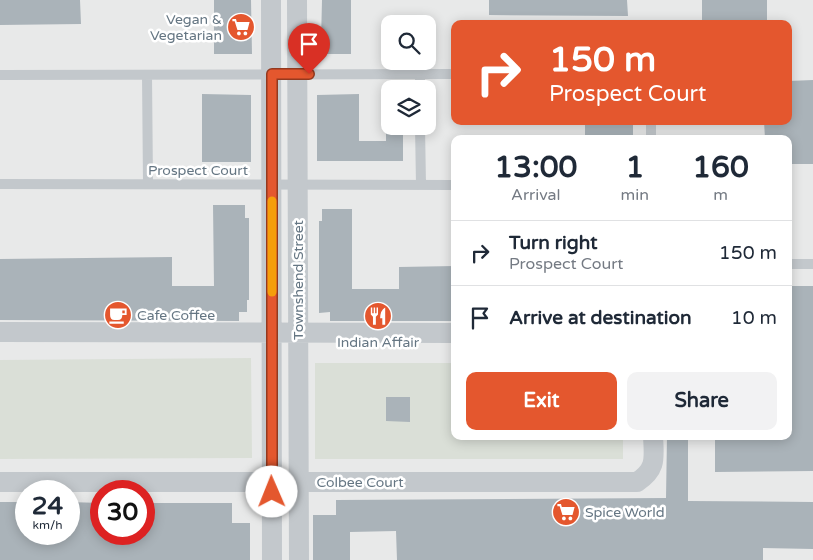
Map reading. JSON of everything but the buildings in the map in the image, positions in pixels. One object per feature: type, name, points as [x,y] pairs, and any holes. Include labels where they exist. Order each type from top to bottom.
[{"type":"street","name":"Townshend Street","points":[[271,0],[272,560]]},
{"type":"street","name":"Townshend Street","points":[[297,0],[299,560]]},
{"type":"street","points":[[0,332],[451,333]]},
{"type":"street","name":"Colbee Court","points":[[0,482],[636,482],[646,476],[651,470],[654,460],[654,440]]},
{"type":"lane","points":[[420,74],[420,80]]},
{"type":"lane","points":[[0,75],[451,74]]},
{"type":"lane","points":[[147,75],[148,184]]},
{"type":"lane","points":[[420,135],[421,185]]},
{"type":"lane","name":"Prospect Court","points":[[0,184],[451,184]]},
{"type":"lane","points":[[792,264],[813,264]]},
{"type":"shaded area","points":[[0,0],[813,0],[813,560],[0,560]]},
{"type":"shaded area","points":[[251,358],[252,458],[0,459],[0,360]]},
{"type":"shaded area","points":[[315,363],[451,363],[451,440],[623,440],[623,459],[315,459]]},
{"type":"slow traffic","points":[[272,201],[272,292]]},
{"type":"place","name":"Vegan & Vegetarian","points":[[241,27]]},
{"type":"place","name":"Cafe Coffee","points":[[118,315]]},
{"type":"place","name":"Indian Affair","points":[[378,316]]},
{"type":"place","name":"Spice World","points":[[566,512]]},
{"type":"route","points":[[272,492],[272,74],[309,74]]}]
